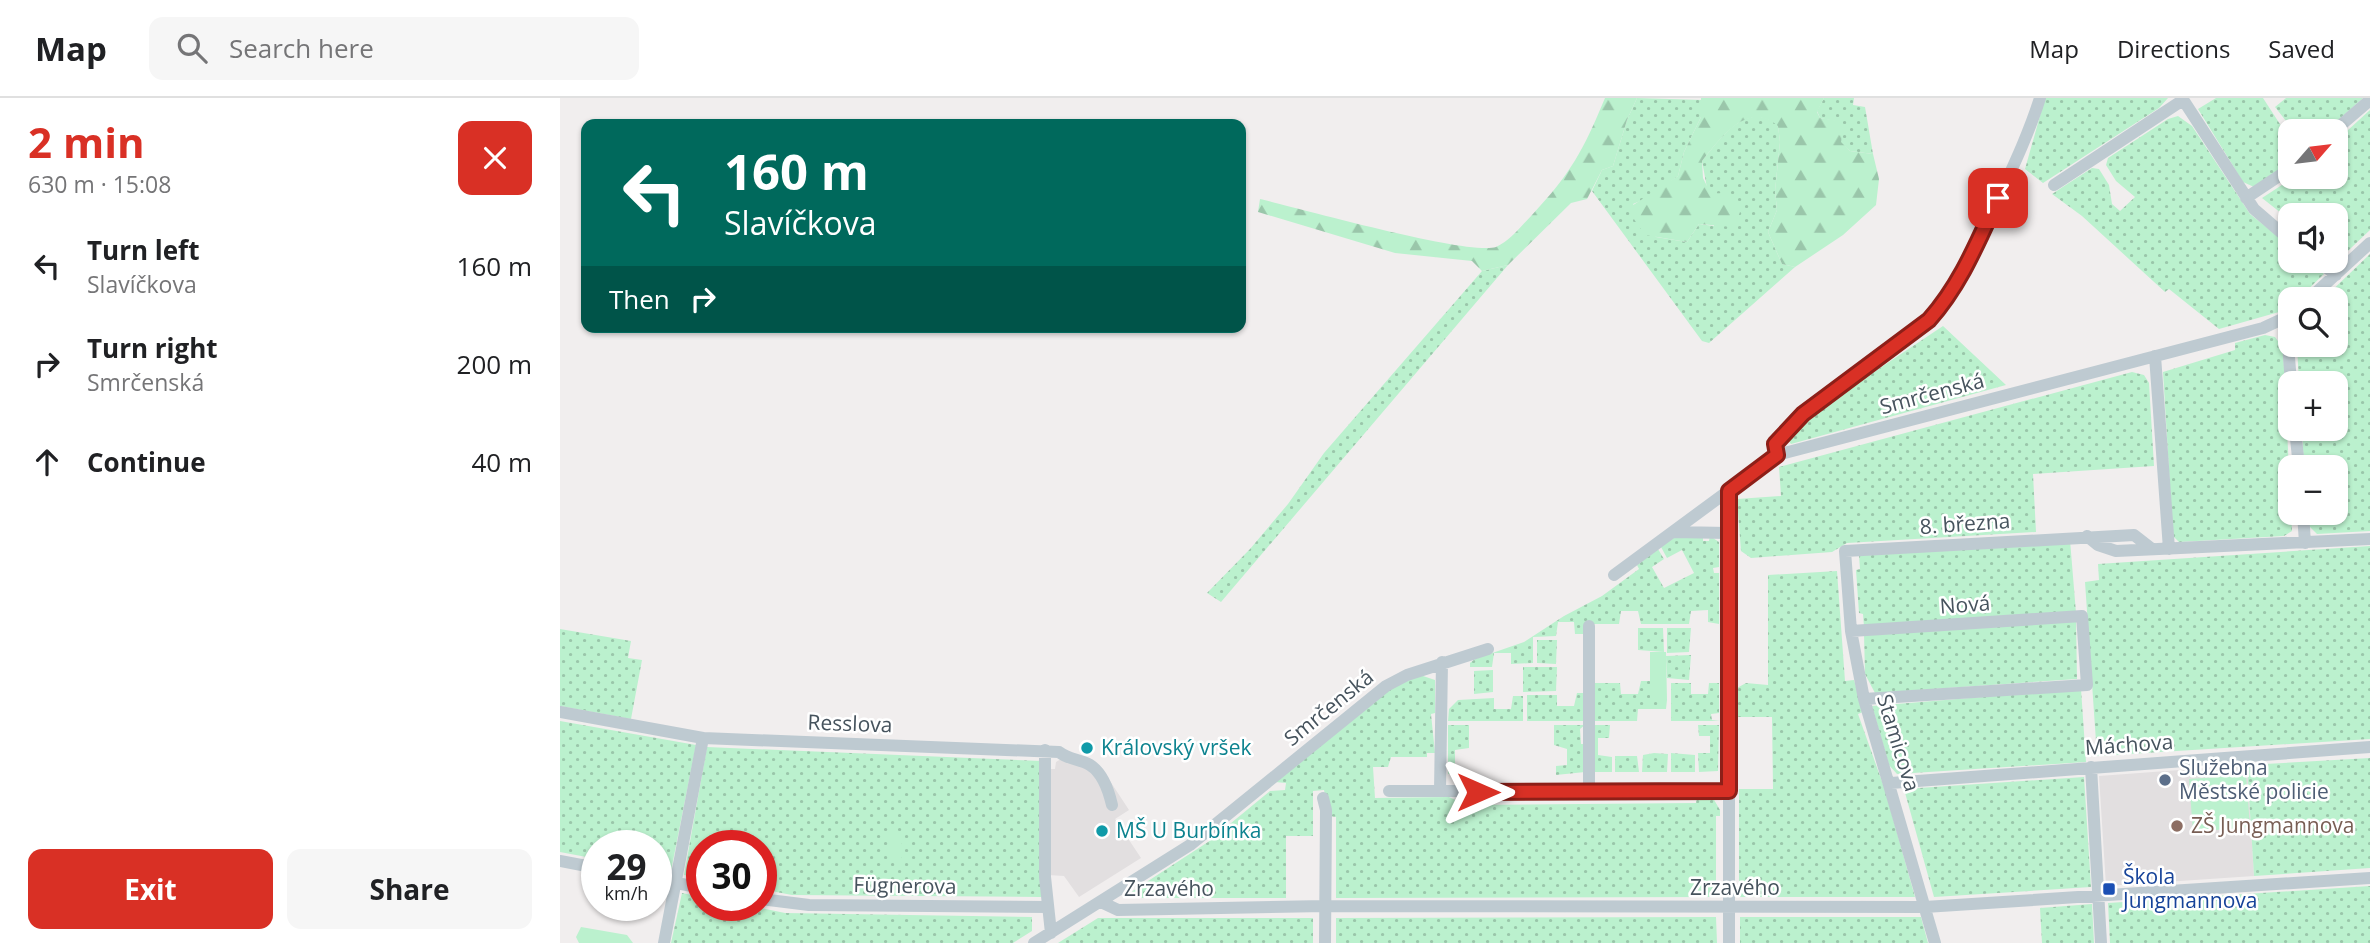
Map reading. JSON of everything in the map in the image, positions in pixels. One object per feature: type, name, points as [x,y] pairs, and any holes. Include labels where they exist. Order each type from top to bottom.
[{"type":"street","points":[[1777,455],[1775,444],[1788,428],[1929,320],[1946,300],[1963,273],[2010,174],[2040,98]]},
{"type":"street","points":[[2054,185],[2183,99],[2246,198],[2254,209],[2278,230]]},
{"type":"street","points":[[2348,119],[2370,100]]},
{"type":"street","points":[[2246,198],[2278,177]]},
{"type":"street","points":[[2322,287],[2370,243]]},
{"type":"street","name":"Smrčenská","points":[[1614,575],[1777,455],[2155,356],[2278,320]]},
{"type":"street","points":[[2155,356],[2169,550]]},
{"type":"street","points":[[1729,491],[1729,943]]},
{"type":"street","points":[[2304,525],[2305,542]]},
{"type":"street","points":[[1672,533],[1728,533]]},
{"type":"street","name":"8. března","points":[[1845,551],[2087,536],[2134,535],[2152,549],[2169,550],[2370,539]]},
{"type":"street","name":"Stamicova","points":[[1845,551],[1851,631],[1864,699],[1891,783],[1935,943]]},
{"type":"street","name":"Nová","points":[[1851,631],[2082,616],[2087,685],[1864,699]]},
{"type":"street","points":[[1588,792],[1589,626]]},
{"type":"street","name":"Smrčenská","points":[[1034,943],[1190,845],[1386,686],[1442,662],[1489,649]]},
{"type":"street","points":[[1440,791],[1442,662]]},
{"type":"street","name":"Resslova","points":[[560,712],[703,738],[1059,752],[1070,761],[1091,766],[1107,788],[1112,805]]},
{"type":"street","points":[[664,943],[703,738]]},
{"type":"street","name":"Máchova","points":[[1891,783],[2370,747]]},
{"type":"street","points":[[1045,750],[1045,877],[1051,933]]},
{"type":"street","points":[[2091,767],[2101,943]]},
{"type":"street","points":[[1389,791],[1729,791]]},
{"type":"street","points":[[1324,798],[1325,943]]},
{"type":"street","points":[[560,861],[581,865]]},
{"type":"street","name":"Zrzavého","points":[[1101,902],[1118,910],[1325,906],[1925,907],[2370,878]]},
{"type":"street","points":[[672,882],[686,885]]},
{"type":"street","name":"Fügnerova","points":[[777,901],[809,905],[1048,907]]},
{"type":"shaded area","points":[[1064,757],[1110,781],[1129,810],[1115,819],[1141,858],[1079,897],[1064,876],[1048,875],[1048,769],[1055,769],[1056,762]]},
{"type":"shaded area","name":"ZŠ Jungmannova","points":[[2247,765],[2254,876],[2106,886],[2099,776]]},
{"type":"green space","points":[[1605,98],[1637,98],[1627,120],[1613,166],[1602,170],[1587,199],[1571,203],[1508,265],[1482,271],[1472,261],[1395,253],[1258,212],[1260,199],[1453,245],[1496,247],[1519,228],[1566,173],[1583,147]]},
{"type":"green space","points":[[1637,98],[1702,100],[1701,117],[1684,152],[1678,176],[1650,197],[1633,204],[1656,237],[1687,242],[1699,224],[1714,226],[1702,161],[1726,133],[1745,119],[1766,118],[1778,125],[1780,142],[1775,191],[1777,210],[1768,232],[1782,264],[1795,267],[1709,343],[1702,341],[1592,191],[1602,170],[1613,166],[1627,120]]},
{"type":"green space","points":[[1701,98],[1824,98],[1817,112],[1820,118],[1840,121],[1843,130],[1841,142],[1850,151],[1873,154],[1879,179],[1876,205],[1843,235],[1795,267],[1782,264],[1768,232],[1777,210],[1775,191],[1780,142],[1778,126],[1767,119],[1756,117],[1745,120],[1726,133],[1702,161],[1703,178],[1711,194],[1726,194],[1732,198],[1740,212],[1734,227],[1699,224],[1687,242],[1645,235],[1627,209],[1678,176],[1684,152],[1701,117]]},
{"type":"green space","points":[[1824,98],[1854,98],[1853,105],[1865,107],[1873,154],[1850,151],[1840,142],[1840,122],[1820,118],[1817,111]]},
{"type":"green space","points":[[2045,98],[2168,98],[2159,108],[2043,183],[2025,169]]},
{"type":"green space","points":[[2216,98],[2263,98],[2278,121],[2278,170],[2254,187],[2243,182],[2198,109]]},
{"type":"green space","points":[[2286,98],[2363,98],[2339,119],[2284,119],[2275,107]]},
{"type":"green space","points":[[2370,110],[2370,230],[2348,251],[2348,203],[2278,203],[2278,211],[2262,198],[2278,188],[2348,189],[2348,130]]},
{"type":"green space","points":[[2178,116],[2192,126],[2250,214],[2278,237],[2278,273],[2324,274],[2310,287],[2278,287],[2278,312],[2219,329],[2169,289],[2165,292],[2082,216],[2052,194],[2092,168],[2099,169],[2109,185],[2112,204],[2120,211],[2135,197],[2116,181],[2106,165],[2108,158],[2168,119]]},
{"type":"green space","points":[[2370,254],[2370,531],[2317,534],[2309,525],[2348,525],[2348,455],[2303,455],[2303,441],[2348,441],[2348,371],[2298,371],[2298,357],[2348,357],[2348,287],[2336,287]]},
{"type":"green space","points":[[1508,265],[1221,602],[1207,593],[1250,549],[1288,504],[1324,453],[1482,271]]},
{"type":"green space","points":[[1943,326],[2006,385],[1791,444],[1787,439],[1838,396]]},
{"type":"green space","points":[[2265,335],[2275,337],[2278,341],[2278,357],[2283,357],[2284,371],[2278,371],[2278,441],[2288,441],[2288,455],[2278,455],[2278,525],[2292,525],[2292,531],[2284,536],[2179,542],[2173,536],[2163,372],[2235,350],[2235,343]]},
{"type":"green space","points":[[2132,372],[2144,375],[2149,383],[2154,466],[2033,474],[2036,532],[1847,543],[1832,552],[1751,558],[1741,551],[1737,499],[1781,496],[1779,467]]},
{"type":"green space","points":[[1703,536],[1703,541],[1709,541],[1710,536],[1719,542],[1719,567],[1713,568],[1714,573],[1719,573],[1719,624],[1708,622],[1708,610],[1691,611],[1689,624],[1641,624],[1638,611],[1621,611],[1619,624],[1585,624],[1585,634],[1575,634],[1574,622],[1558,622],[1556,636],[1533,637],[1533,663],[1511,664],[1511,653],[1494,653],[1492,667],[1470,667],[1470,663],[1475,659],[1524,642],[1602,596],[1639,569],[1637,565],[1658,549],[1664,559],[1652,567],[1664,588],[1694,573],[1682,550],[1667,558],[1661,547],[1673,537]]},
{"type":"green space","points":[[2070,540],[2076,613],[1864,627],[1863,614],[1859,613],[1856,570],[1860,569],[1859,555]]},
{"type":"green space","points":[[2370,546],[2370,739],[2097,756],[2085,582],[2099,580],[2098,564]]},
{"type":"green space","points":[[1837,571],[1845,681],[1854,680],[1863,712],[1858,714],[1885,790],[1915,897],[1739,897],[1739,789],[1773,789],[1772,717],[1737,717],[1737,688],[1746,683],[1768,685],[1768,575]]},
{"type":"green space","points":[[2076,620],[2077,679],[1875,693],[1865,674],[1864,634]]},
{"type":"green space","points":[[1638,628],[1663,628],[1664,652],[1638,650]]},
{"type":"green space","points":[[1667,628],[1691,628],[1689,652],[1667,653]]},
{"type":"green space","points":[[560,629],[631,641],[628,658],[642,660],[631,719],[560,706]]},
{"type":"green space","points":[[1537,640],[1557,640],[1556,664],[1537,663]]},
{"type":"green space","points":[[1650,652],[1666,652],[1667,700],[1650,700]]},
{"type":"green space","points":[[1691,655],[1689,680],[1667,678],[1666,656]]},
{"type":"green space","points":[[1523,667],[1557,667],[1556,691],[1523,692]]},
{"type":"green space","points":[[1493,670],[1493,692],[1474,694],[1474,671]]},
{"type":"green space","points":[[1420,675],[1435,680],[1435,713],[1431,714],[1435,753],[1427,753],[1427,757],[1391,757],[1388,767],[1373,767],[1375,798],[1449,797],[1466,805],[1696,803],[1697,796],[1713,798],[1720,810],[1720,816],[1716,816],[1716,897],[1336,898],[1336,817],[1329,816],[1324,790],[1313,791],[1313,836],[1286,836],[1286,898],[1122,898],[1208,842],[1270,791],[1285,790],[1286,783],[1275,782],[1388,690]]},
{"type":"green space","points":[[1641,681],[1650,681],[1650,699],[1667,700],[1666,709],[1638,709],[1637,721],[1595,721],[1595,683],[1620,683],[1621,694],[1638,694]]},
{"type":"green space","points":[[1671,683],[1691,683],[1691,694],[1708,694],[1709,683],[1719,683],[1719,713],[1711,714],[1712,720],[1720,721],[1671,721]]},
{"type":"green space","points":[[2081,689],[2086,762],[1897,774],[1889,765],[1872,706]]},
{"type":"green space","points":[[1577,693],[1585,693],[1584,721],[1527,721],[1527,695],[1557,695],[1557,706],[1574,706]]},
{"type":"green space","points":[[1513,696],[1523,696],[1523,721],[1448,721],[1449,709],[1458,700],[1494,698],[1494,709],[1511,709]]},
{"type":"green space","points":[[560,721],[696,745],[672,866],[672,830],[581,830],[581,856],[560,852]]},
{"type":"green space","points":[[1448,725],[1469,725],[1469,748],[1455,750],[1455,768],[1469,770],[1469,775],[1448,774]]},
{"type":"green space","points":[[1554,725],[1585,725],[1580,729],[1581,744],[1585,744],[1585,772],[1556,775],[1556,766],[1567,765],[1567,749],[1554,745]]},
{"type":"green space","points":[[1595,725],[1610,725],[1609,738],[1598,738],[1598,755],[1612,757],[1612,772],[1595,772]]},
{"type":"green space","points":[[1698,725],[1719,725],[1718,771],[1699,772],[1698,753],[1710,753],[1710,736],[1699,736]]},
{"type":"green space","points":[[707,747],[1042,761],[1041,897],[792,895],[777,892],[777,830],[692,830]]},
{"type":"green space","points":[[1671,753],[1695,755],[1695,772],[1671,772]]},
{"type":"green space","points":[[1668,754],[1667,772],[1642,772],[1643,755]]},
{"type":"green space","points":[[1615,756],[1637,756],[1639,772],[1615,772]]},
{"type":"green space","points":[[2370,758],[2370,868],[2254,876],[2247,765]]},
{"type":"green space","points":[[2246,775],[2250,827],[2193,832],[2189,779]]},
{"type":"green space","points":[[2084,777],[2091,887],[1934,897],[1904,789]]},
{"type":"green space","points":[[889,833],[901,833],[901,859],[889,859]]},
{"type":"green space","points":[[2370,886],[2370,943],[2110,943],[2108,903]]},
{"type":"green space","points":[[682,893],[686,894],[686,921],[777,921],[777,911],[1032,917],[1032,931],[1013,943],[671,943]]},
{"type":"green space","points":[[2092,904],[2094,943],[2042,943],[2040,908]]},
{"type":"green space","points":[[1716,917],[1717,943],[1336,943],[1336,918]]},
{"type":"green space","points":[[1740,917],[1921,917],[1928,943],[1740,943]]},
{"type":"green space","points":[[1098,918],[1313,918],[1313,943],[1058,943]]},
{"type":"green space","points":[[581,927],[627,935],[633,943],[579,943],[576,937]]},
{"type":"place","name":"Královský vršek","points":[[1087,748]]},
{"type":"place","name":"Služebna Městské policie","points":[[2165,780]]},
{"type":"place","name":"ZŠ Jungmannova","points":[[2177,826]]},
{"type":"place","name":"MŠ U Burbínka","points":[[1102,831]]},
{"type":"place","name":"Škola Jungmannova","points":[[2109,889]]},
{"type":"route","points":[[1478,792],[1729,791],[1729,491],[1777,455],[1775,444],[1803,414],[1929,320],[1963,273],[1998,198]]}]
